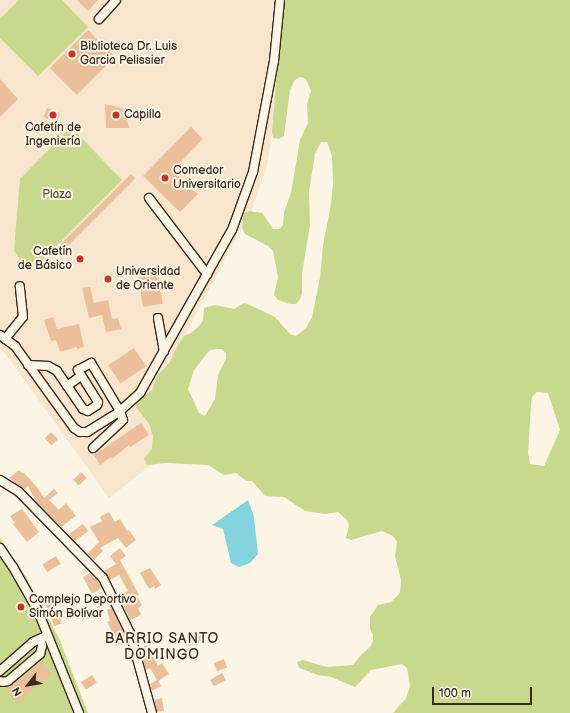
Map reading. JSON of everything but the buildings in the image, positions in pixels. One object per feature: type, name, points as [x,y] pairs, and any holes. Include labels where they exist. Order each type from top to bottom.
[{"type":"street","points":[[99,19],[116,0]]},
{"type":"street","points":[[20,286],[23,317],[2,337],[14,346],[74,428],[80,432],[87,432],[120,411],[140,393],[232,230],[254,172],[274,61],[280,0]]},
{"type":"street","points":[[149,198],[207,274]]},
{"type":"street","points":[[158,318],[164,351]]},
{"type":"street","points":[[28,365],[53,368],[57,371],[85,411],[97,405],[98,402],[81,376],[79,369],[91,363],[123,417],[123,422],[93,448]]},
{"type":"street","points":[[67,386],[81,376]]},
{"type":"street","points":[[0,480],[20,492],[103,578],[130,633],[152,713]]},
{"type":"street","points":[[0,548],[14,567],[79,713]]},
{"type":"street","points":[[0,671],[33,642],[45,637]]},
{"type":"street","points":[[0,681],[8,681],[40,654],[45,637]]},
{"type":"shaded area","name":"Universidad de Oriente","points":[[0,0],[291,0],[267,166],[252,209],[147,406],[173,448],[109,498],[0,348]]},
{"type":"green space","points":[[19,0],[62,0],[88,27],[38,76],[0,38],[0,19]]},
{"type":"green space","points":[[283,0],[570,0],[570,713],[393,713],[406,698],[410,686],[407,668],[402,664],[371,670],[355,687],[331,677],[318,675],[299,668],[297,662],[303,660],[327,667],[353,665],[370,647],[373,641],[373,635],[370,629],[370,617],[378,605],[391,602],[400,593],[401,580],[395,556],[397,542],[393,536],[382,531],[351,540],[346,538],[349,526],[347,520],[338,512],[325,514],[305,511],[284,497],[265,496],[252,481],[246,481],[236,473],[224,475],[208,465],[166,463],[147,465],[144,459],[152,449],[153,436],[149,424],[136,407],[137,401],[152,390],[157,376],[170,362],[178,345],[185,335],[191,333],[200,325],[203,320],[204,308],[215,305],[234,309],[244,303],[275,317],[290,334],[296,336],[306,328],[312,317],[320,278],[323,245],[331,204],[333,183],[332,156],[327,142],[321,142],[315,154],[309,192],[310,225],[302,274],[302,293],[296,304],[290,304],[278,300],[274,295],[278,277],[273,251],[268,246],[245,234],[242,228],[244,213],[250,211],[262,213],[273,229],[279,229],[283,225],[284,212],[291,193],[300,140],[308,123],[307,104],[311,91],[306,79],[300,77],[295,80],[290,90],[284,136],[279,139],[273,138],[272,132]],"holes":[[[221,349],[226,353],[226,359],[218,375],[215,399],[205,416],[199,413],[188,389],[194,370],[209,351]],[[537,392],[548,393],[560,430],[544,466],[530,464],[528,453],[532,397]]]},
{"type":"green space","name":"Plaza","points":[[71,127],[122,180],[38,265],[27,268],[21,262],[14,250],[20,179]]},
{"type":"green space","name":"Complejo Deportivo Simón Bolívar","points":[[0,538],[26,577],[59,638],[88,713],[0,713]]},
{"type":"water","points":[[248,500],[254,517],[258,554],[250,563],[239,567],[231,563],[223,529],[212,525]]},
{"type":"place","name":"Biblioteca Dr. Luis Garcia Pelissier","points":[[72,54]]},
{"type":"place","name":"Cafetín de Ingeniería","points":[[53,115]]},
{"type":"place","name":"Capilla","points":[[116,115]]},
{"type":"place","name":"Comedor Universitario","points":[[165,178]]},
{"type":"place","name":"Cafetín de Básico","points":[[80,259]]},
{"type":"place","name":"Universidad de Oriente","points":[[108,279]]},
{"type":"place","name":"Complejo Deportivo Simón Bolívar","points":[[21,607]]},
{"type":"district","name":"BARRIO SANTO DOMINGO","points":[[162,648]]}]
